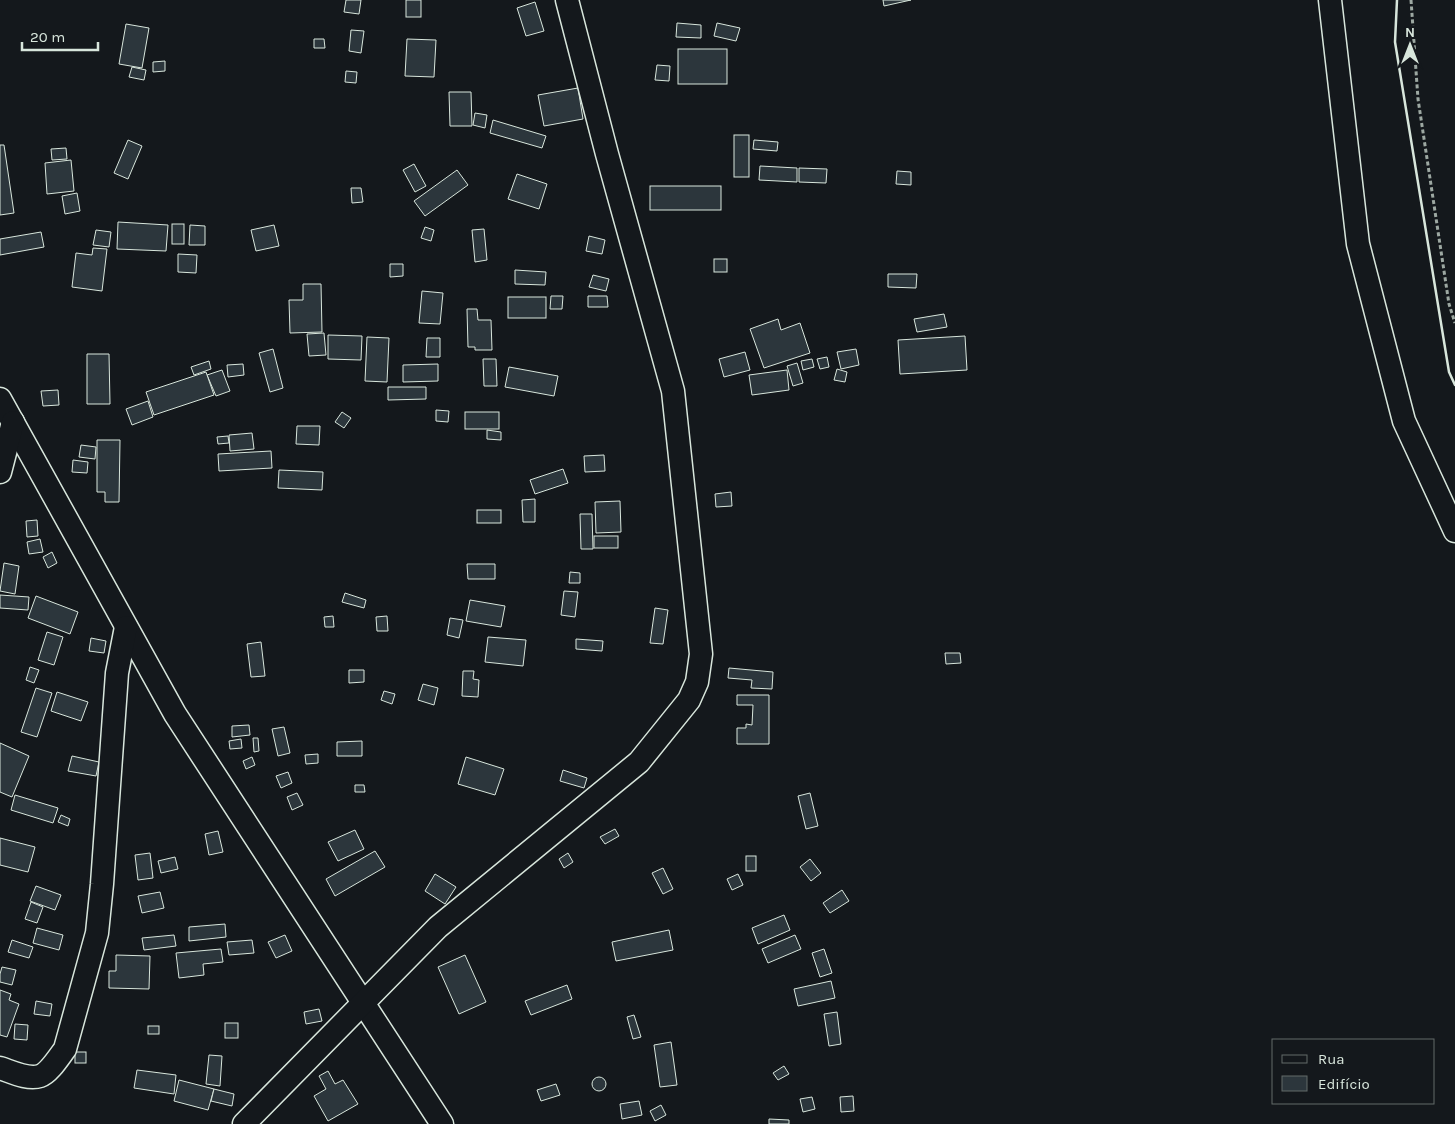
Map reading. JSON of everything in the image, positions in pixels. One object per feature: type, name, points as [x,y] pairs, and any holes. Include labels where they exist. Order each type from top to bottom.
[{"type":"street","points":[[244,1124],[438,927],[639,762],[689,700],[697,682],[702,654],[673,391],[566,0]]},
{"type":"street","points":[[1330,0],[1358,244],[1404,421],[1455,531]]},
{"type":"street","points":[[0,399],[175,714],[442,1124]]},
{"type":"street","points":[[0,472],[13,422]]},
{"type":"street","points":[[0,1068],[25,1077],[40,1076],[54,1065],[65,1050],[97,932],[117,673],[126,627]]},
{"type":"path","points":[[1410,0],[1418,99],[1449,304],[1455,323]]},
{"type":"building","points":[[346,0],[361,0],[359,14],[344,12]]},
{"type":"building","points":[[406,0],[421,0],[421,17],[406,17]]},
{"type":"building","points":[[883,0],[911,0],[884,6]]},
{"type":"building","points":[[535,2],[544,31],[526,36],[517,8]]},
{"type":"building","points":[[677,23],[701,25],[701,38],[676,37]]},
{"type":"building","points":[[717,23],[740,28],[736,41],[714,36]]},
{"type":"building","points":[[126,24],[149,28],[142,68],[119,64]]},
{"type":"building","points":[[351,30],[364,31],[361,53],[349,51]]},
{"type":"building","points":[[314,39],[324,39],[325,48],[314,48]]},
{"type":"building","points":[[407,39],[436,40],[434,77],[405,76]]},
{"type":"building","points":[[678,49],[727,49],[727,84],[678,84]]},
{"type":"building","points":[[165,61],[165,71],[153,72],[153,62]]},
{"type":"building","points":[[657,65],[670,66],[669,81],[655,80]]},
{"type":"building","points":[[132,67],[146,70],[144,80],[129,77]]},
{"type":"building","points":[[346,71],[357,72],[356,83],[345,82]]},
{"type":"building","points":[[578,88],[583,119],[544,126],[538,95]]},
{"type":"building","points":[[449,92],[471,92],[472,126],[450,126]]},
{"type":"building","points":[[475,113],[487,115],[485,128],[473,125]]},
{"type":"building","points":[[493,120],[546,136],[542,148],[490,133]]},
{"type":"building","points":[[734,135],[749,135],[749,177],[734,177]]},
{"type":"building","points":[[128,140],[142,146],[128,179],[114,173]]},
{"type":"building","points":[[754,140],[778,142],[777,151],[753,149]]},
{"type":"building","points":[[0,145],[4,145],[14,213],[0,215]]},
{"type":"building","points":[[66,148],[67,159],[52,160],[51,149]]},
{"type":"building","points":[[71,160],[74,191],[47,194],[45,163]]},
{"type":"building","points":[[414,164],[426,186],[415,192],[403,170]]},
{"type":"building","points":[[760,166],[797,168],[797,182],[759,180]]},
{"type":"building","points":[[799,168],[827,169],[826,183],[799,182]]},
{"type":"building","points":[[457,170],[468,185],[425,216],[414,201]]},
{"type":"building","points":[[897,171],[911,172],[911,185],[896,184]]},
{"type":"building","points":[[517,174],[547,184],[539,209],[508,199]]},
{"type":"building","points":[[650,186],[721,186],[721,210],[650,210]]},
{"type":"building","points":[[351,188],[361,188],[363,202],[352,203]]},
{"type":"building","points":[[77,193],[80,211],[65,214],[62,196]]},
{"type":"building","points":[[118,222],[168,225],[166,251],[117,249]]},
{"type":"building","points":[[172,224],[184,224],[184,244],[172,244]]},
{"type":"building","points":[[190,225],[205,226],[205,245],[189,245]]},
{"type":"building","points":[[274,225],[279,246],[256,251],[251,230]]},
{"type":"building","points":[[425,227],[434,230],[431,241],[421,238]]},
{"type":"building","points":[[484,229],[487,260],[475,262],[472,230]]},
{"type":"building","points":[[96,230],[111,232],[109,247],[93,245]]},
{"type":"building","points":[[41,232],[44,247],[0,255],[0,239]]},
{"type":"building","points":[[589,236],[605,240],[602,254],[586,251]]},
{"type":"building","points":[[93,248],[107,249],[102,291],[72,287],[76,253],[92,255]]},
{"type":"building","points":[[178,254],[197,255],[196,273],[178,272]]},
{"type":"building","points":[[714,259],[727,259],[727,272],[714,272]]},
{"type":"building","points":[[390,264],[403,264],[403,276],[390,277]]},
{"type":"building","points":[[515,270],[546,272],[545,285],[515,284]]},
{"type":"building","points":[[888,274],[917,274],[916,288],[888,287]]},
{"type":"building","points":[[593,275],[609,279],[606,291],[589,287]]},
{"type":"building","points":[[303,284],[321,284],[322,332],[290,333],[289,300],[303,300]]},
{"type":"building","points":[[422,291],[443,293],[440,324],[419,323]]},
{"type":"building","points":[[551,296],[563,296],[562,309],[550,309]]},
{"type":"building","points":[[588,296],[607,296],[608,307],[588,307]]},
{"type":"building","points":[[508,297],[546,297],[546,318],[508,318]]},
{"type":"building","points":[[467,309],[477,309],[478,320],[491,320],[492,350],[475,350],[475,347],[468,347]]},
{"type":"building","points":[[944,314],[947,327],[917,332],[914,319]]},
{"type":"building","points":[[778,319],[781,330],[800,323],[810,353],[764,368],[750,329]]},
{"type":"building","points":[[324,333],[326,355],[309,356],[307,334]]},
{"type":"building","points":[[328,335],[362,336],[361,360],[328,359]]},
{"type":"building","points":[[965,336],[967,370],[900,374],[898,340]]},
{"type":"building","points":[[367,337],[389,338],[387,382],[365,381]]},
{"type":"building","points":[[427,338],[440,338],[440,357],[426,357]]},
{"type":"building","points":[[273,349],[283,388],[270,392],[259,353]]},
{"type":"building","points":[[856,349],[859,365],[841,369],[837,352]]},
{"type":"building","points":[[745,352],[750,370],[724,377],[719,359]]},
{"type":"building","points":[[87,354],[109,354],[110,404],[87,404]]},
{"type":"building","points":[[827,357],[829,367],[820,369],[817,359]]},
{"type":"building","points":[[483,359],[496,359],[497,386],[484,386]]},
{"type":"building","points":[[812,359],[814,367],[803,370],[801,361]]},
{"type":"building","points":[[209,361],[211,369],[194,375],[191,367]]},
{"type":"building","points":[[797,363],[803,383],[793,386],[787,366]]},
{"type":"building","points":[[243,364],[244,375],[228,377],[227,365]]},
{"type":"building","points":[[438,364],[438,381],[403,382],[403,365]]},
{"type":"building","points":[[509,367],[558,376],[554,396],[505,387]]},
{"type":"building","points":[[837,369],[847,372],[845,382],[834,380]]},
{"type":"building","points":[[222,370],[230,391],[216,396],[207,375]]},
{"type":"building","points":[[787,370],[789,390],[752,395],[749,375]]},
{"type":"building","points":[[206,372],[214,395],[154,415],[146,392]]},
{"type":"building","points":[[388,387],[426,387],[426,399],[388,400]]},
{"type":"building","points":[[58,390],[59,405],[43,406],[41,391]]},
{"type":"building","points":[[148,401],[153,417],[132,425],[126,409]]},
{"type":"building","points":[[436,410],[449,411],[448,422],[436,421]]},
{"type":"building","points":[[342,412],[351,418],[344,428],[335,422]]},
{"type":"building","points":[[465,412],[499,412],[499,429],[465,429]]},
{"type":"building","points":[[297,426],[320,426],[319,445],[296,444]]},
{"type":"building","points":[[487,430],[501,432],[501,440],[487,439]]},
{"type":"building","points":[[252,433],[254,449],[230,451],[229,435]]},
{"type":"building","points":[[228,436],[229,443],[218,444],[217,437]]},
{"type":"building","points":[[97,440],[120,440],[119,502],[105,502],[105,492],[97,492]]},
{"type":"building","points":[[81,445],[96,447],[95,459],[79,457]]},
{"type":"building","points":[[271,451],[272,468],[219,471],[218,454]]},
{"type":"building","points":[[604,455],[605,471],[585,472],[584,456]]},
{"type":"building","points":[[73,460],[88,462],[87,473],[72,472]]},
{"type":"building","points":[[563,469],[568,483],[535,494],[530,480]]},
{"type":"building","points":[[279,470],[323,472],[322,490],[278,488]]},
{"type":"building","points":[[731,492],[732,506],[716,507],[715,494]]},
{"type":"building","points":[[535,499],[535,522],[523,522],[522,500]]},
{"type":"building","points":[[620,501],[621,532],[596,533],[595,502]]},
{"type":"building","points":[[477,510],[501,510],[501,523],[477,523]]},
{"type":"building","points":[[580,514],[592,514],[593,549],[581,549]]},
{"type":"building","points":[[37,520],[38,536],[27,537],[26,521]]},
{"type":"building","points":[[594,536],[618,536],[618,548],[594,548]]},
{"type":"building","points":[[40,539],[43,552],[29,554],[27,542]]},
{"type":"building","points":[[52,552],[57,563],[48,568],[43,557]]},
{"type":"building","points":[[4,563],[19,566],[15,594],[0,591]]},
{"type":"building","points":[[467,564],[495,564],[495,579],[468,579]]},
{"type":"building","points":[[570,572],[580,573],[580,583],[569,583]]},
{"type":"building","points":[[564,591],[578,592],[575,617],[561,615]]},
{"type":"building","points":[[345,593],[366,600],[364,608],[342,602]]},
{"type":"building","points":[[0,595],[29,597],[28,610],[0,608]]},
{"type":"building","points":[[36,596],[78,612],[70,634],[28,618]]},
{"type":"building","points":[[470,600],[505,606],[501,627],[466,621]]},
{"type":"building","points":[[655,608],[668,610],[663,644],[650,643]]},
{"type":"building","points":[[333,616],[334,627],[325,627],[324,617]]},
{"type":"building","points":[[387,616],[388,631],[377,631],[376,617]]},
{"type":"building","points":[[450,618],[463,620],[459,638],[447,635]]},
{"type":"building","points":[[47,632],[63,637],[54,665],[38,660]]},
{"type":"building","points":[[488,637],[526,640],[523,666],[485,662]]},
{"type":"building","points":[[91,638],[106,641],[104,653],[89,651]]},
{"type":"building","points":[[576,639],[603,641],[602,651],[576,649]]},
{"type":"building","points":[[261,642],[265,676],[251,677],[247,644]]},
{"type":"building","points":[[945,653],[960,653],[961,663],[946,664]]},
{"type":"building","points":[[30,667],[39,670],[34,683],[26,680]]},
{"type":"building","points":[[729,668],[773,672],[772,689],[751,688],[752,680],[728,678]]},
{"type":"building","points":[[349,670],[364,670],[364,682],[349,683]]},
{"type":"building","points":[[463,671],[474,671],[473,679],[479,680],[478,697],[462,696]]},
{"type":"building","points":[[423,684],[438,688],[434,705],[418,700]]},
{"type":"building","points":[[36,688],[52,693],[37,737],[21,732]]},
{"type":"building","points":[[384,691],[395,694],[392,704],[381,700]]},
{"type":"building","points":[[57,692],[88,702],[81,721],[51,711]]},
{"type":"building","points":[[737,695],[769,695],[769,744],[737,744],[737,728],[746,728],[746,724],[752,725],[753,705],[737,705]]},
{"type":"building","points":[[249,725],[250,735],[232,737],[232,726]]},
{"type":"building","points":[[284,727],[290,753],[278,756],[272,729]]},
{"type":"building","points":[[253,738],[258,738],[259,751],[254,752]]},
{"type":"building","points":[[241,739],[242,748],[230,749],[229,741]]},
{"type":"building","points":[[362,741],[362,756],[337,756],[337,742]]},
{"type":"building","points":[[0,743],[29,756],[12,797],[0,792]]},
{"type":"building","points":[[318,754],[318,763],[306,764],[305,755]]},
{"type":"building","points":[[72,756],[99,762],[96,776],[68,771]]},
{"type":"building","points":[[252,757],[255,765],[246,769],[243,761]]},
{"type":"building","points":[[466,757],[504,769],[495,795],[458,784]]},
{"type":"building","points":[[563,770],[587,778],[584,788],[560,781]]},
{"type":"building","points":[[288,772],[292,783],[281,788],[276,776]]},
{"type":"building","points":[[355,785],[364,785],[365,792],[355,792]]},
{"type":"building","points":[[297,793],[303,805],[292,810],[287,797]]},
{"type":"building","points":[[810,793],[818,826],[806,829],[798,796]]},
{"type":"building","points":[[15,795],[58,808],[53,823],[11,810]]},
{"type":"building","points":[[61,815],[70,819],[68,826],[58,822]]},
{"type":"building","points":[[615,829],[619,836],[605,844],[600,837]]},
{"type":"building","points":[[355,830],[364,849],[338,861],[328,842]]},
{"type":"building","points":[[218,831],[223,852],[209,855],[205,834]]},
{"type":"building","points":[[0,838],[35,847],[28,872],[0,865]]},
{"type":"building","points":[[375,851],[385,867],[335,896],[326,879]]},
{"type":"building","points":[[150,853],[153,878],[138,880],[135,855]]},
{"type":"building","points":[[568,853],[573,862],[564,868],[559,859]]},
{"type":"building","points":[[746,856],[756,856],[756,871],[746,871]]},
{"type":"building","points":[[175,857],[178,869],[161,873],[158,861]]},
{"type":"building","points":[[810,859],[821,873],[811,881],[800,867]]},
{"type":"building","points":[[663,868],[673,889],[663,894],[652,873]]},
{"type":"building","points":[[435,874],[456,887],[445,904],[425,891]]},
{"type":"building","points":[[738,874],[743,885],[732,890],[727,879]]},
{"type":"building","points":[[36,886],[61,895],[55,910],[30,901]]},
{"type":"building","points":[[842,890],[849,901],[830,913],[823,903]]},
{"type":"building","points":[[160,892],[164,908],[142,913],[138,896]]},
{"type":"building","points":[[31,902],[43,907],[37,923],[25,919]]},
{"type":"building","points":[[784,915],[790,930],[758,944],[752,928]]},
{"type":"building","points":[[225,924],[226,937],[189,941],[189,927]]},
{"type":"building","points":[[37,928],[63,935],[59,950],[33,943]]},
{"type":"building","points":[[669,930],[673,950],[616,961],[612,942]]},
{"type":"building","points":[[174,935],[176,946],[144,950],[142,938]]},
{"type":"building","points":[[285,935],[292,951],[276,958],[268,942]]},
{"type":"building","points":[[795,935],[801,949],[768,963],[762,949]]},
{"type":"building","points":[[12,940],[33,947],[29,958],[8,952]]},
{"type":"building","points":[[252,940],[254,953],[229,955],[227,942]]},
{"type":"building","points":[[221,949],[223,962],[203,964],[204,975],[179,978],[176,953]]},
{"type":"building","points":[[824,949],[832,973],[820,977],[812,953]]},
{"type":"building","points":[[116,955],[150,956],[149,989],[109,988],[109,971],[116,971]]},
{"type":"building","points":[[465,955],[486,1002],[459,1014],[438,967]]},
{"type":"building","points":[[2,967],[16,970],[12,985],[0,982]]},
{"type":"building","points":[[831,981],[835,998],[798,1006],[794,989]]},
{"type":"building","points":[[567,985],[572,999],[531,1015],[525,1001]]},
{"type":"building","points":[[0,990],[11,994],[9,1000],[19,1004],[7,1037],[0,1035]]},
{"type":"building","points":[[36,1001],[52,1004],[50,1016],[34,1014]]},
{"type":"building","points":[[319,1009],[322,1021],[306,1024],[304,1012]]},
{"type":"building","points":[[837,1012],[841,1044],[829,1046],[824,1014]]},
{"type":"building","points":[[634,1015],[641,1037],[633,1039],[627,1017]]},
{"type":"building","points":[[225,1023],[238,1023],[238,1038],[225,1038]]},
{"type":"building","points":[[15,1024],[28,1025],[27,1040],[14,1039]]},
{"type":"building","points":[[148,1026],[159,1026],[159,1034],[148,1034]]},
{"type":"building","points":[[671,1042],[677,1085],[660,1087],[654,1045]]},
{"type":"building","points":[[75,1052],[86,1052],[86,1063],[75,1063]]},
{"type":"building","points":[[209,1055],[222,1056],[220,1086],[206,1084]]},
{"type":"building","points":[[784,1066],[789,1074],[778,1080],[773,1073]]},
{"type":"building","points":[[137,1070],[176,1075],[174,1094],[134,1088]]},
{"type":"building","points":[[328,1071],[335,1084],[343,1080],[358,1104],[328,1121],[314,1096],[326,1089],[319,1076]]},
{"type":"building","points":[[599,1077],[604,1079],[606,1084],[604,1089],[599,1091],[594,1089],[592,1084],[594,1079]]},
{"type":"building","points":[[179,1080],[214,1089],[208,1110],[174,1101]]},
{"type":"building","points":[[556,1084],[560,1095],[541,1101],[537,1090]]},
{"type":"building","points":[[214,1089],[234,1094],[232,1106],[211,1101]]},
{"type":"building","points":[[853,1096],[854,1111],[841,1112],[840,1097]]},
{"type":"building","points":[[812,1097],[815,1109],[803,1112],[800,1099]]},
{"type":"building","points":[[639,1101],[642,1115],[622,1119],[620,1104]]},
{"type":"building","points":[[661,1105],[666,1115],[655,1121],[650,1111]]},
{"type":"building","points":[[769,1119],[789,1120],[789,1124],[769,1124]]},
{"type":"wall","points":[[1397,0],[1395,42],[1449,372],[1455,385]]}]
